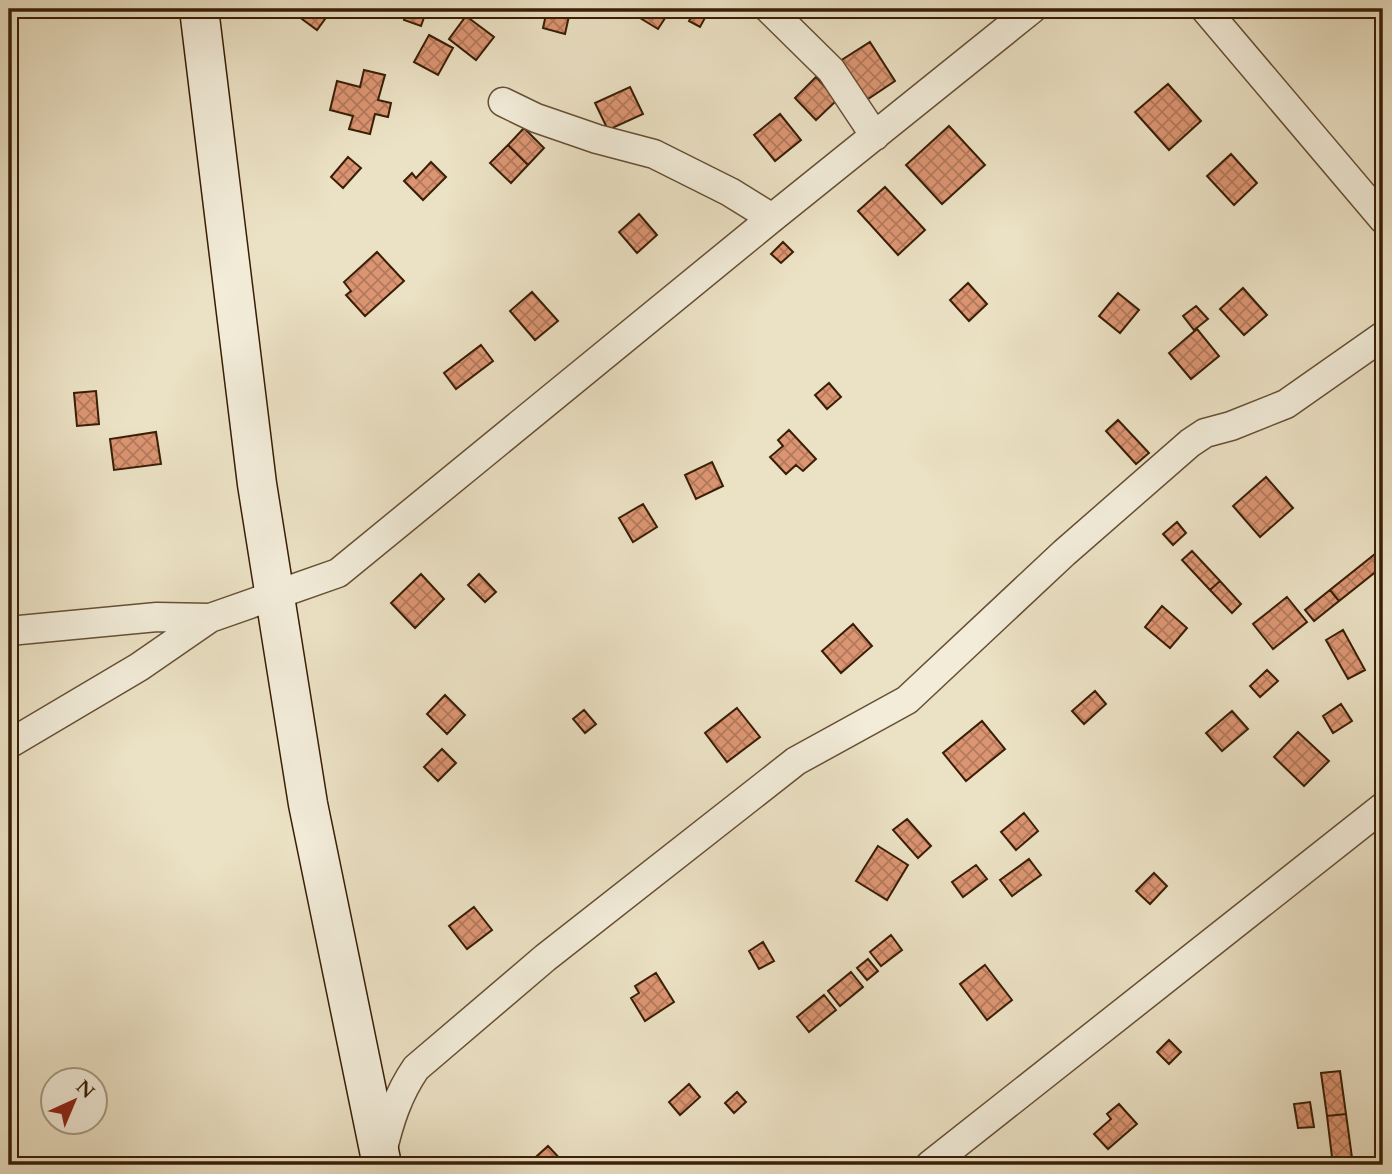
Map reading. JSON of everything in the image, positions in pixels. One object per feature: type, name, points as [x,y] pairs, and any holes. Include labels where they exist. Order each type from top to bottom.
[{"type":"street","points":[[199,9],[257,484],[308,804],[381,1161]]},
{"type":"street","points":[[769,9],[831,70],[875,136]]},
{"type":"street","points":[[9,744],[139,667],[210,618],[345,569],[772,218],[1032,9]]},
{"type":"street","points":[[1205,9],[1383,219]]},
{"type":"street","points":[[503,102],[548,122],[597,139],[654,154],[730,192],[772,218]]},
{"type":"street","points":[[381,1161],[389,1121],[403,1088],[416,1068],[545,958],[796,761],[907,700],[1064,553],[1190,443],[1205,433],[1231,426],[1286,404],[1383,336]]},
{"type":"street","points":[[9,631],[157,617],[210,618]]},
{"type":"street","points":[[930,1165],[1383,807]]},
{"type":"building","points":[[309,9],[325,19],[317,30],[302,19]]},
{"type":"building","points":[[408,9],[427,9],[421,26],[404,20]]},
{"type":"building","points":[[646,9],[671,9],[658,29],[640,18]]},
{"type":"building","points":[[547,10],[569,16],[565,34],[543,28]]},
{"type":"building","points":[[695,10],[706,16],[700,27],[689,21]]},
{"type":"building","points":[[466,16],[494,37],[476,60],[449,39]]},
{"type":"building","points":[[429,35],[453,48],[438,75],[414,62]]},
{"type":"building","points":[[870,42],[895,81],[865,101],[840,61]]},
{"type":"building","points":[[364,70],[385,75],[378,100],[391,103],[388,117],[375,114],[370,134],[349,129],[353,116],[330,110],[337,81],[360,87]]},
{"type":"building","points":[[816,77],[837,100],[816,120],[795,98]]},
{"type":"building","points":[[1168,84],[1201,121],[1169,150],[1135,112]]},
{"type":"building","points":[[630,87],[643,114],[608,130],[595,103]]},
{"type":"building","points":[[780,114],[801,140],[775,161],[754,135]]},
{"type":"building","points":[[949,126],[985,165],[942,204],[906,165]]},
{"type":"building","points":[[524,128],[544,148],[528,165],[508,145]]},
{"type":"building","points":[[508,145],[528,165],[511,183],[490,163]]},
{"type":"building","points":[[1231,154],[1257,183],[1234,205],[1207,176]]},
{"type":"building","points":[[348,157],[361,168],[343,188],[331,177]]},
{"type":"building","points":[[431,162],[446,177],[423,200],[404,181],[412,173],[416,178]]},
{"type":"building","points":[[885,187],[925,230],[898,255],[858,211]]},
{"type":"building","points":[[639,214],[657,235],[637,253],[619,232]]},
{"type":"building","points":[[783,242],[793,252],[781,263],[771,254]]},
{"type":"building","points":[[377,252],[404,281],[365,316],[346,295],[351,291],[344,282]]},
{"type":"building","points":[[968,283],[987,304],[969,321],[950,300]]},
{"type":"building","points":[[1243,288],[1267,315],[1244,335],[1220,309]]},
{"type":"building","points":[[532,292],[558,321],[535,340],[510,311]]},
{"type":"building","points":[[1118,293],[1139,310],[1120,333],[1099,316]]},
{"type":"building","points":[[1196,306],[1208,319],[1194,330],[1183,316]]},
{"type":"building","points":[[1197,329],[1219,356],[1191,379],[1169,353]]},
{"type":"building","points":[[481,345],[493,361],[456,389],[444,373]]},
{"type":"building","points":[[829,383],[841,397],[827,409],[815,395]]},
{"type":"building","points":[[96,391],[99,424],[77,426],[74,393]]},
{"type":"building","points":[[1118,420],[1149,453],[1136,464],[1106,431]]},
{"type":"building","points":[[789,430],[816,459],[803,471],[796,465],[786,474],[770,457],[783,446],[778,440]]},
{"type":"building","points":[[156,432],[161,464],[114,470],[110,439]]},
{"type":"building","points":[[712,462],[723,486],[696,499],[685,475]]},
{"type":"building","points":[[1266,477],[1293,508],[1260,537],[1233,506]]},
{"type":"building","points":[[643,504],[657,527],[633,542],[619,518]]},
{"type":"building","points":[[1177,522],[1186,533],[1173,545],[1163,534]]},
{"type":"building","points":[[1192,551],[1220,581],[1210,590],[1182,560]]},
{"type":"building","points":[[1375,554],[1383,566],[1339,601],[1330,590]]},
{"type":"building","points":[[421,574],[444,599],[415,628],[391,603]]},
{"type":"building","points":[[479,574],[496,592],[485,602],[468,585]]},
{"type":"building","points":[[1220,581],[1241,604],[1232,613],[1210,590]]},
{"type":"building","points":[[1330,590],[1339,601],[1314,621],[1305,610]]},
{"type":"building","points":[[1287,597],[1307,622],[1273,649],[1253,624]]},
{"type":"building","points":[[1162,606],[1187,628],[1170,648],[1145,627]]},
{"type":"building","points":[[853,624],[872,646],[841,673],[822,651]]},
{"type":"building","points":[[1343,630],[1365,670],[1348,679],[1326,640]]},
{"type":"building","points":[[1267,670],[1278,681],[1260,697],[1250,686]]},
{"type":"building","points":[[1095,691],[1106,704],[1084,724],[1072,711]]},
{"type":"building","points":[[445,695],[465,715],[447,734],[427,714]]},
{"type":"building","points":[[1341,704],[1352,721],[1333,733],[1323,716]]},
{"type":"building","points":[[737,708],[760,737],[727,762],[705,733]]},
{"type":"building","points":[[584,710],[596,724],[585,733],[573,719]]},
{"type":"building","points":[[1232,711],[1248,729],[1222,751],[1206,733]]},
{"type":"building","points":[[982,721],[1005,749],[966,781],[943,753]]},
{"type":"building","points":[[1298,732],[1329,761],[1304,786],[1274,757]]},
{"type":"building","points":[[442,749],[456,763],[438,781],[424,767]]},
{"type":"building","points":[[1024,813],[1038,831],[1016,850],[1001,832]]},
{"type":"building","points":[[907,819],[931,846],[918,858],[893,830]]},
{"type":"building","points":[[878,846],[908,865],[887,900],[856,881]]},
{"type":"building","points":[[1029,859],[1041,875],[1012,896],[1000,880]]},
{"type":"building","points":[[976,865],[987,879],[963,897],[952,882]]},
{"type":"building","points":[[1154,873],[1167,886],[1150,904],[1136,891]]},
{"type":"building","points":[[474,907],[492,930],[467,949],[449,926]]},
{"type":"building","points":[[891,935],[902,950],[881,966],[870,952]]},
{"type":"building","points":[[763,942],[774,961],[759,969],[749,951]]},
{"type":"building","points":[[868,959],[878,971],[867,980],[857,968]]},
{"type":"building","points":[[985,965],[1012,1000],[987,1020],[960,984]]},
{"type":"building","points":[[851,972],[863,987],[840,1006],[828,991]]},
{"type":"building","points":[[656,973],[674,1002],[645,1021],[631,998],[639,993],[635,986]]},
{"type":"building","points":[[824,995],[836,1010],[809,1032],[797,1017]]},
{"type":"building","points":[[1169,1040],[1181,1052],[1169,1064],[1157,1052]]},
{"type":"building","points":[[1340,1071],[1346,1114],[1327,1116],[1321,1073]]},
{"type":"building","points":[[689,1084],[700,1097],[680,1115],[669,1102]]},
{"type":"building","points":[[737,1092],[746,1102],[734,1113],[725,1103]]},
{"type":"building","points":[[1310,1102],[1314,1127],[1298,1128],[1294,1104]]},
{"type":"building","points":[[1119,1104],[1137,1124],[1108,1149],[1094,1134],[1111,1119],[1107,1114]]},
{"type":"building","points":[[1346,1114],[1353,1165],[1333,1165],[1327,1116]]},
{"type":"building","points":[[548,1146],[566,1165],[527,1165]]}]
